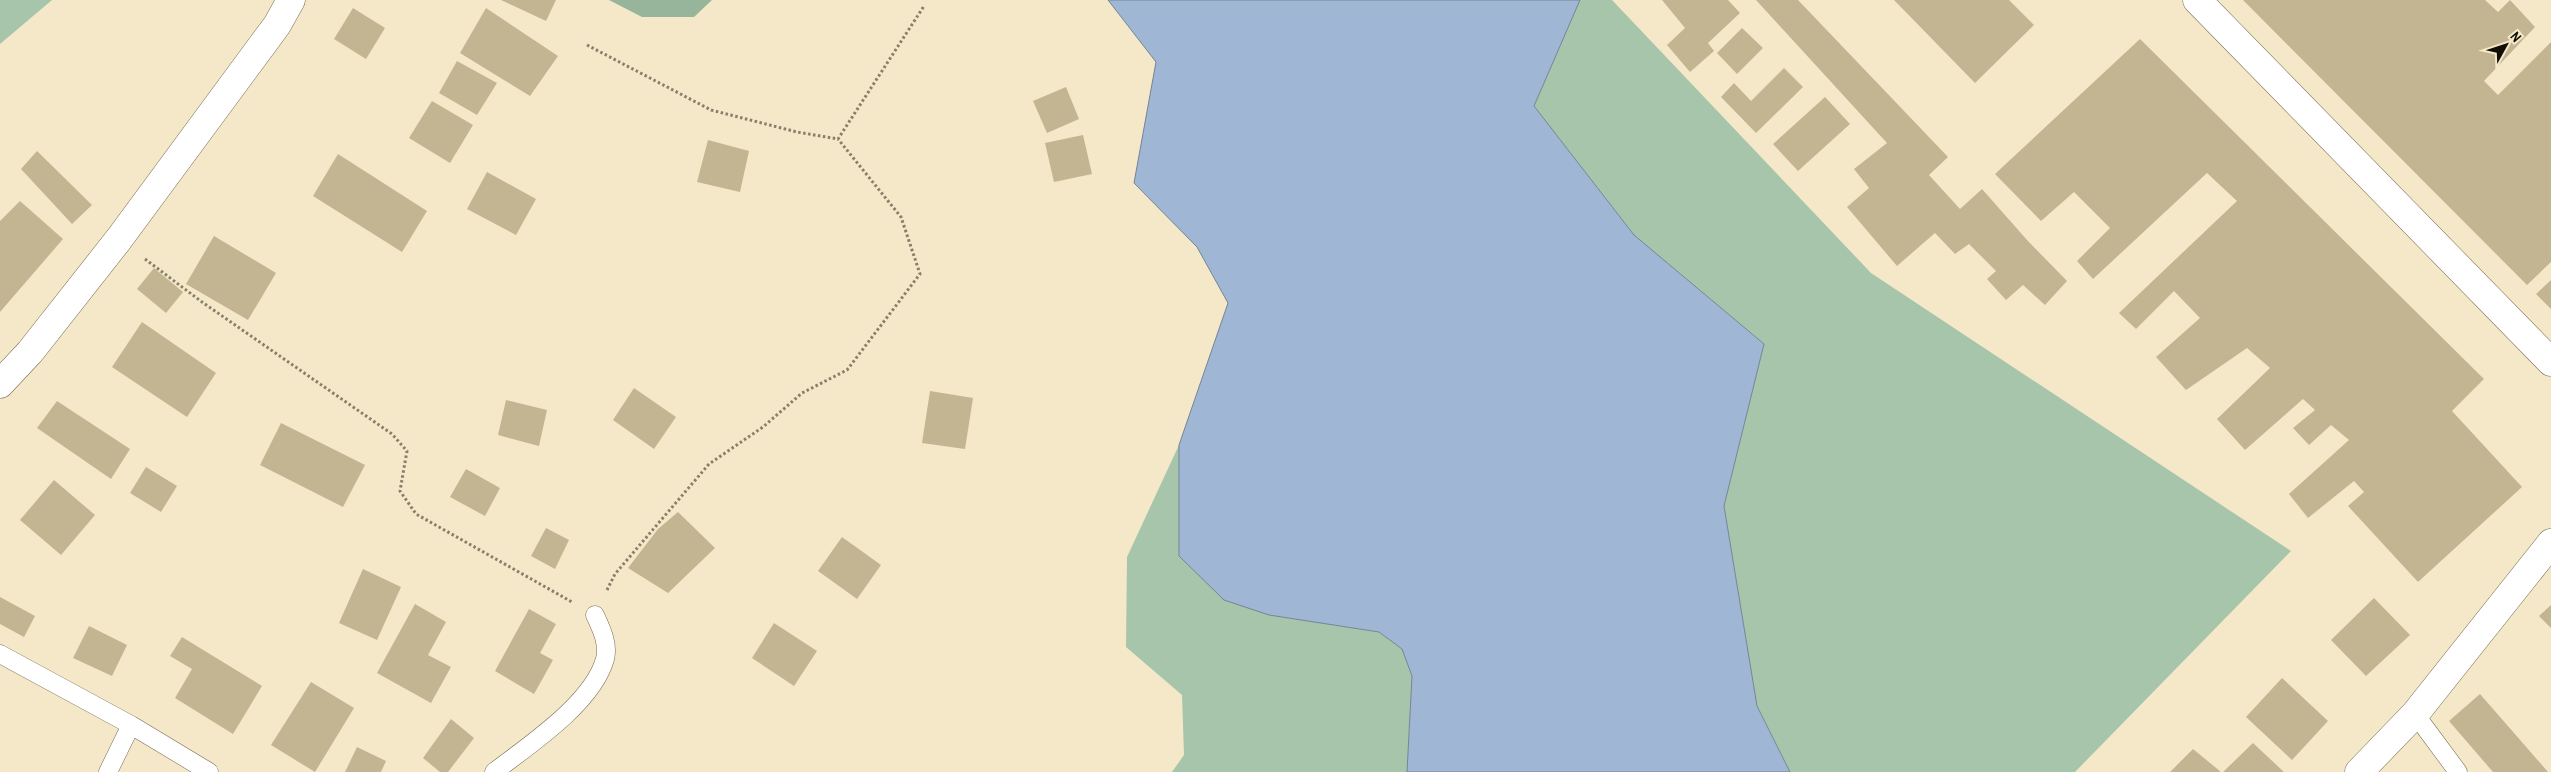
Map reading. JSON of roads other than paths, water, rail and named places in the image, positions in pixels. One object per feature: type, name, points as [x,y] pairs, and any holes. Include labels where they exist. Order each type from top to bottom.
[{"type":"street","points":[[0,384],[30,352],[119,239],[277,25],[291,0]]},
{"type":"street","points":[[2197,0],[2551,362]]},
{"type":"street","points":[[2360,772],[2415,714],[2551,543]]},
{"type":"lane","points":[[494,772],[556,724],[593,684],[606,658],[604,634],[595,615]]},
{"type":"lane","points":[[0,654],[131,725],[209,772]]},
{"type":"lane","points":[[2415,714],[2458,772]]},
{"type":"lane","points":[[108,772],[131,725]]},
{"type":"water","points":[[1108,0],[1580,0],[1534,106],[1634,235],[1764,344],[1724,506],[1757,706],[1790,772],[1407,772],[1412,676],[1402,649],[1379,632],[1269,615],[1224,600],[1179,556],[1179,445],[1228,303],[1197,247],[1134,183],[1156,62]]}]
